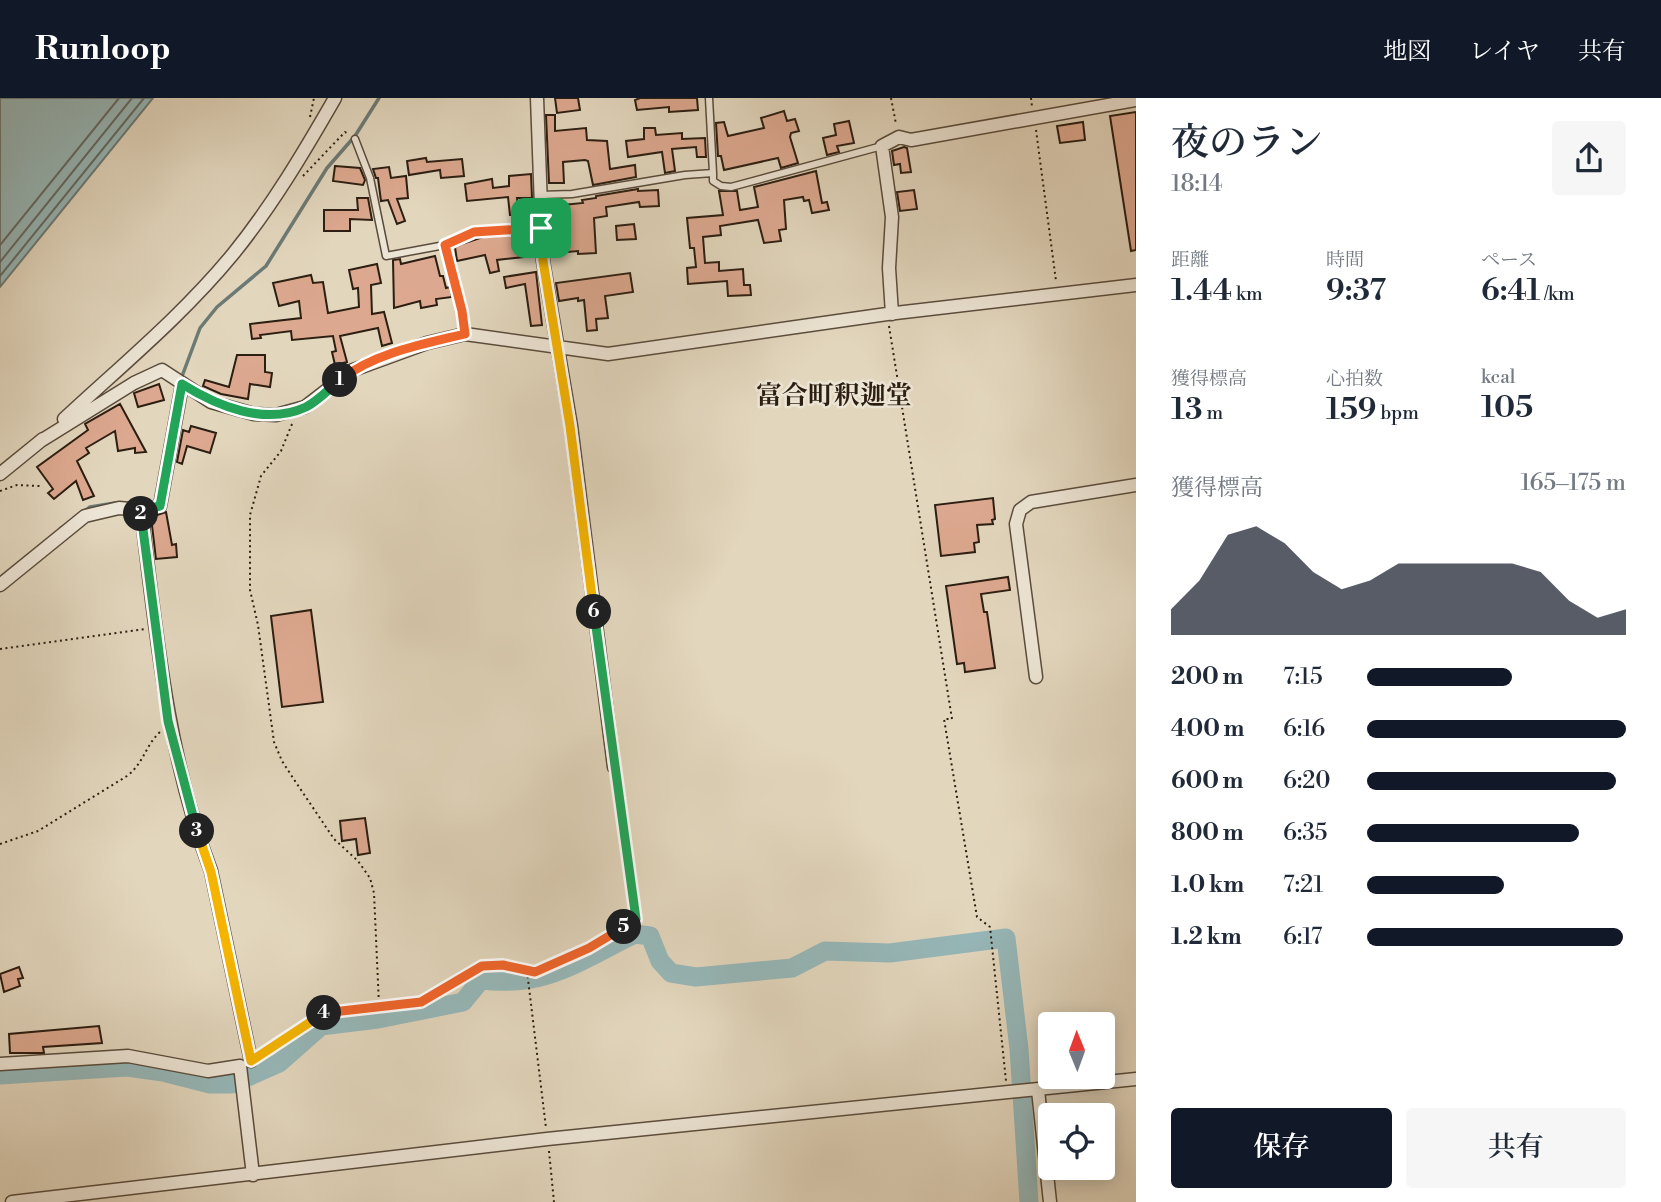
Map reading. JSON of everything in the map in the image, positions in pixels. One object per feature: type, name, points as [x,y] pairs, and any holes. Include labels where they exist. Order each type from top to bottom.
[{"type":"street","points":[[0,474],[39,442],[201,291],[267,211],[335,98]]},
{"type":"street","points":[[537,98],[541,228],[570,426],[614,767]]},
{"type":"street","points":[[889,314],[892,216],[882,145],[899,137],[911,140],[1136,100]]},
{"type":"street","points":[[39,442],[162,370],[211,402],[254,414],[276,415],[305,407],[353,370],[427,343],[465,334],[608,355],[889,314],[1057,292],[1136,285]]},
{"type":"street","points":[[0,585],[85,511],[118,508],[141,510],[160,506],[162,466],[179,382]]},
{"type":"street","points":[[1036,677],[1016,524],[1020,510],[1031,502],[1136,485]]},
{"type":"street","points":[[141,510],[169,724],[201,845],[211,872],[246,1063],[244,1092],[253,1175]]},
{"type":"street","points":[[0,1064],[128,1056],[208,1071],[246,1063]]},
{"type":"street","points":[[12,1202],[547,1139],[1136,1079]]},
{"type":"street","points":[[1038,1090],[1050,1202]]},
{"type":"lane","points":[[709,98],[713,181],[721,186],[731,187],[882,145]]},
{"type":"lane","points":[[353,138],[370,178],[386,256],[445,245],[474,232],[541,228]]},
{"type":"lane","points":[[541,195],[572,194],[685,175],[713,173]]},
{"type":"lane","points":[[445,245],[462,311],[465,334]]},
{"type":"path","points":[[891,98],[899,137]]},
{"type":"path","points":[[1031,98],[1057,292]]},
{"type":"path","points":[[299,181],[345,132],[353,138]]},
{"type":"path","points":[[889,314],[952,719],[944,719],[977,917],[990,928],[1007,1093]]},
{"type":"path","points":[[293,409],[292,425],[282,451],[261,476],[250,515],[250,590],[258,625],[274,742],[282,761],[334,839],[358,861],[370,878],[374,893],[379,1005]]},
{"type":"path","points":[[0,491],[17,485],[40,486]]},
{"type":"path","points":[[0,649],[155,628]]},
{"type":"path","points":[[0,844],[38,831],[127,776],[140,766],[152,740],[169,724]]},
{"type":"path","points":[[246,1063],[326,1011],[421,1002],[482,966],[503,965],[535,972],[589,948],[636,919],[614,767]]},
{"type":"path","points":[[527,971],[554,1202]]},
{"type":"water","points":[[0,98],[153,98],[0,287]]},
{"type":"building","points":[[555,98],[578,98],[580,110],[557,113]]},
{"type":"building","points":[[697,98],[698,110],[669,112],[669,107],[637,110],[635,100]]},
{"type":"building","points":[[784,111],[787,121],[795,119],[799,131],[791,133],[790,137],[798,163],[781,168],[778,158],[724,170],[721,156],[718,156],[716,123],[724,122],[728,136],[764,128],[761,118]]},
{"type":"building","points":[[1136,112],[1136,250],[1131,251],[1110,116]]},
{"type":"building","points":[[546,115],[555,115],[555,131],[586,128],[587,140],[607,141],[610,169],[635,165],[636,177],[593,185],[588,161],[585,160],[563,162],[564,183],[549,183]]},
{"type":"building","points":[[849,121],[854,143],[837,146],[839,152],[827,155],[823,138],[836,135],[834,124]]},
{"type":"building","points":[[1083,122],[1085,140],[1060,143],[1057,126]]},
{"type":"building","points":[[644,128],[655,128],[656,135],[682,133],[682,139],[705,138],[706,157],[697,157],[696,147],[672,149],[675,171],[665,173],[662,152],[628,157],[626,141],[644,139]]},
{"type":"building","points":[[907,148],[911,172],[901,173],[900,164],[894,165],[892,151]]},
{"type":"building","points":[[426,158],[427,162],[462,159],[464,176],[441,178],[440,170],[409,175],[407,161]]},
{"type":"building","points":[[335,166],[360,168],[365,180],[363,185],[333,181]]},
{"type":"building","points":[[389,167],[391,178],[406,176],[408,198],[397,199],[405,221],[397,224],[388,200],[381,201],[378,178],[373,169]]},
{"type":"building","points":[[816,171],[822,203],[827,202],[829,210],[812,213],[809,200],[804,201],[803,197],[784,200],[786,229],[779,230],[781,241],[764,243],[758,220],[720,226],[721,235],[703,237],[705,263],[719,262],[719,271],[743,269],[744,285],[750,285],[751,295],[728,296],[727,281],[688,284],[687,268],[696,267],[694,248],[690,248],[687,218],[723,215],[719,191],[737,191],[740,210],[758,207],[754,187]]},
{"type":"building","points":[[531,174],[532,198],[517,198],[519,215],[510,215],[508,197],[467,201],[465,184],[492,179],[493,188],[509,186],[509,176]]},
{"type":"building","points":[[638,189],[658,190],[659,206],[640,207],[639,202],[606,207],[607,216],[594,218],[596,253],[556,253],[553,206],[583,203],[582,200],[596,196]]},
{"type":"building","points":[[914,190],[917,209],[900,211],[897,192]]},
{"type":"building","points":[[357,198],[368,198],[372,220],[350,219],[350,231],[324,231],[324,210],[358,210]]},
{"type":"building","points":[[634,224],[636,239],[617,240],[616,226]]},
{"type":"building","points":[[531,234],[533,256],[497,260],[499,271],[490,273],[485,255],[457,261],[455,247],[462,244],[483,237]]},
{"type":"building","points":[[435,256],[440,276],[443,276],[446,288],[450,287],[452,297],[436,299],[437,305],[421,308],[420,301],[394,308],[393,260],[400,259],[401,264]]},
{"type":"building","points":[[377,264],[381,283],[371,285],[372,314],[384,312],[392,343],[382,346],[378,328],[340,336],[347,362],[335,365],[333,336],[292,340],[291,331],[260,335],[261,338],[252,339],[250,324],[301,318],[299,301],[279,306],[273,283],[311,275],[313,283],[323,282],[328,313],[359,307],[358,288],[353,289],[349,270]]},
{"type":"building","points":[[536,272],[542,325],[531,326],[525,284],[506,288],[504,277]]},
{"type":"building","points":[[630,273],[633,292],[605,296],[608,318],[596,319],[597,330],[587,331],[584,300],[578,301],[578,298],[559,301],[556,283]]},
{"type":"building","points":[[237,355],[265,355],[265,372],[272,373],[270,387],[250,384],[248,399],[221,394],[203,386],[205,380],[229,387]]},
{"type":"building","points":[[159,384],[164,400],[138,407],[134,393]]},
{"type":"building","points":[[120,404],[146,452],[135,453],[135,448],[118,451],[115,431],[86,448],[89,453],[77,461],[94,496],[83,500],[76,481],[54,499],[48,493],[53,489],[37,467],[88,430],[85,424]]},
{"type":"building","points":[[191,426],[216,433],[210,453],[187,446],[182,464],[177,462],[183,430],[189,432]]},
{"type":"building","points":[[993,498],[995,519],[992,520],[993,524],[977,525],[979,542],[974,543],[975,552],[941,556],[935,505]]},
{"type":"building","points":[[166,512],[172,545],[176,544],[177,557],[156,559],[151,517]]},
{"type":"building","points":[[1008,577],[1010,590],[981,594],[984,612],[987,612],[995,668],[965,672],[964,663],[957,664],[946,586]]},
{"type":"building","points":[[311,610],[323,702],[282,707],[271,616]]},
{"type":"building","points":[[365,818],[370,853],[358,855],[356,839],[342,841],[340,821]]},
{"type":"building","points":[[19,967],[23,978],[18,979],[20,986],[4,992],[0,974]]},
{"type":"building","points":[[99,1026],[102,1043],[43,1047],[44,1053],[10,1053],[9,1034]]},
{"type":"waterway","points":[[181,379],[200,328],[217,307],[266,266],[327,168],[355,136],[379,98]]},
{"type":"waterway","points":[[60,529],[90,507],[115,503]]},
{"type":"waterway","points":[[0,1075],[127,1067],[163,1072],[210,1084],[232,1084],[279,1063],[321,1026],[378,1019],[463,1002],[481,980],[525,980],[544,976],[579,963],[635,934],[650,936],[660,961],[671,973],[696,977],[792,968],[825,951],[890,953],[1006,938],[1019,1049],[1029,1202]]},
{"type":"district","name":"富合町釈迦堂","points":[[834,396]]},
{"type":"route","points":[[503,228],[541,228],[543,261],[570,426],[636,919],[614,935],[535,972],[503,965],[482,966],[421,1002],[326,1011],[251,1061],[211,872],[201,845],[168,721],[141,510],[160,506],[182,384],[211,402],[254,414],[276,415],[305,407],[353,370],[427,343],[465,334],[462,311],[445,245],[474,232],[503,228]]}]
